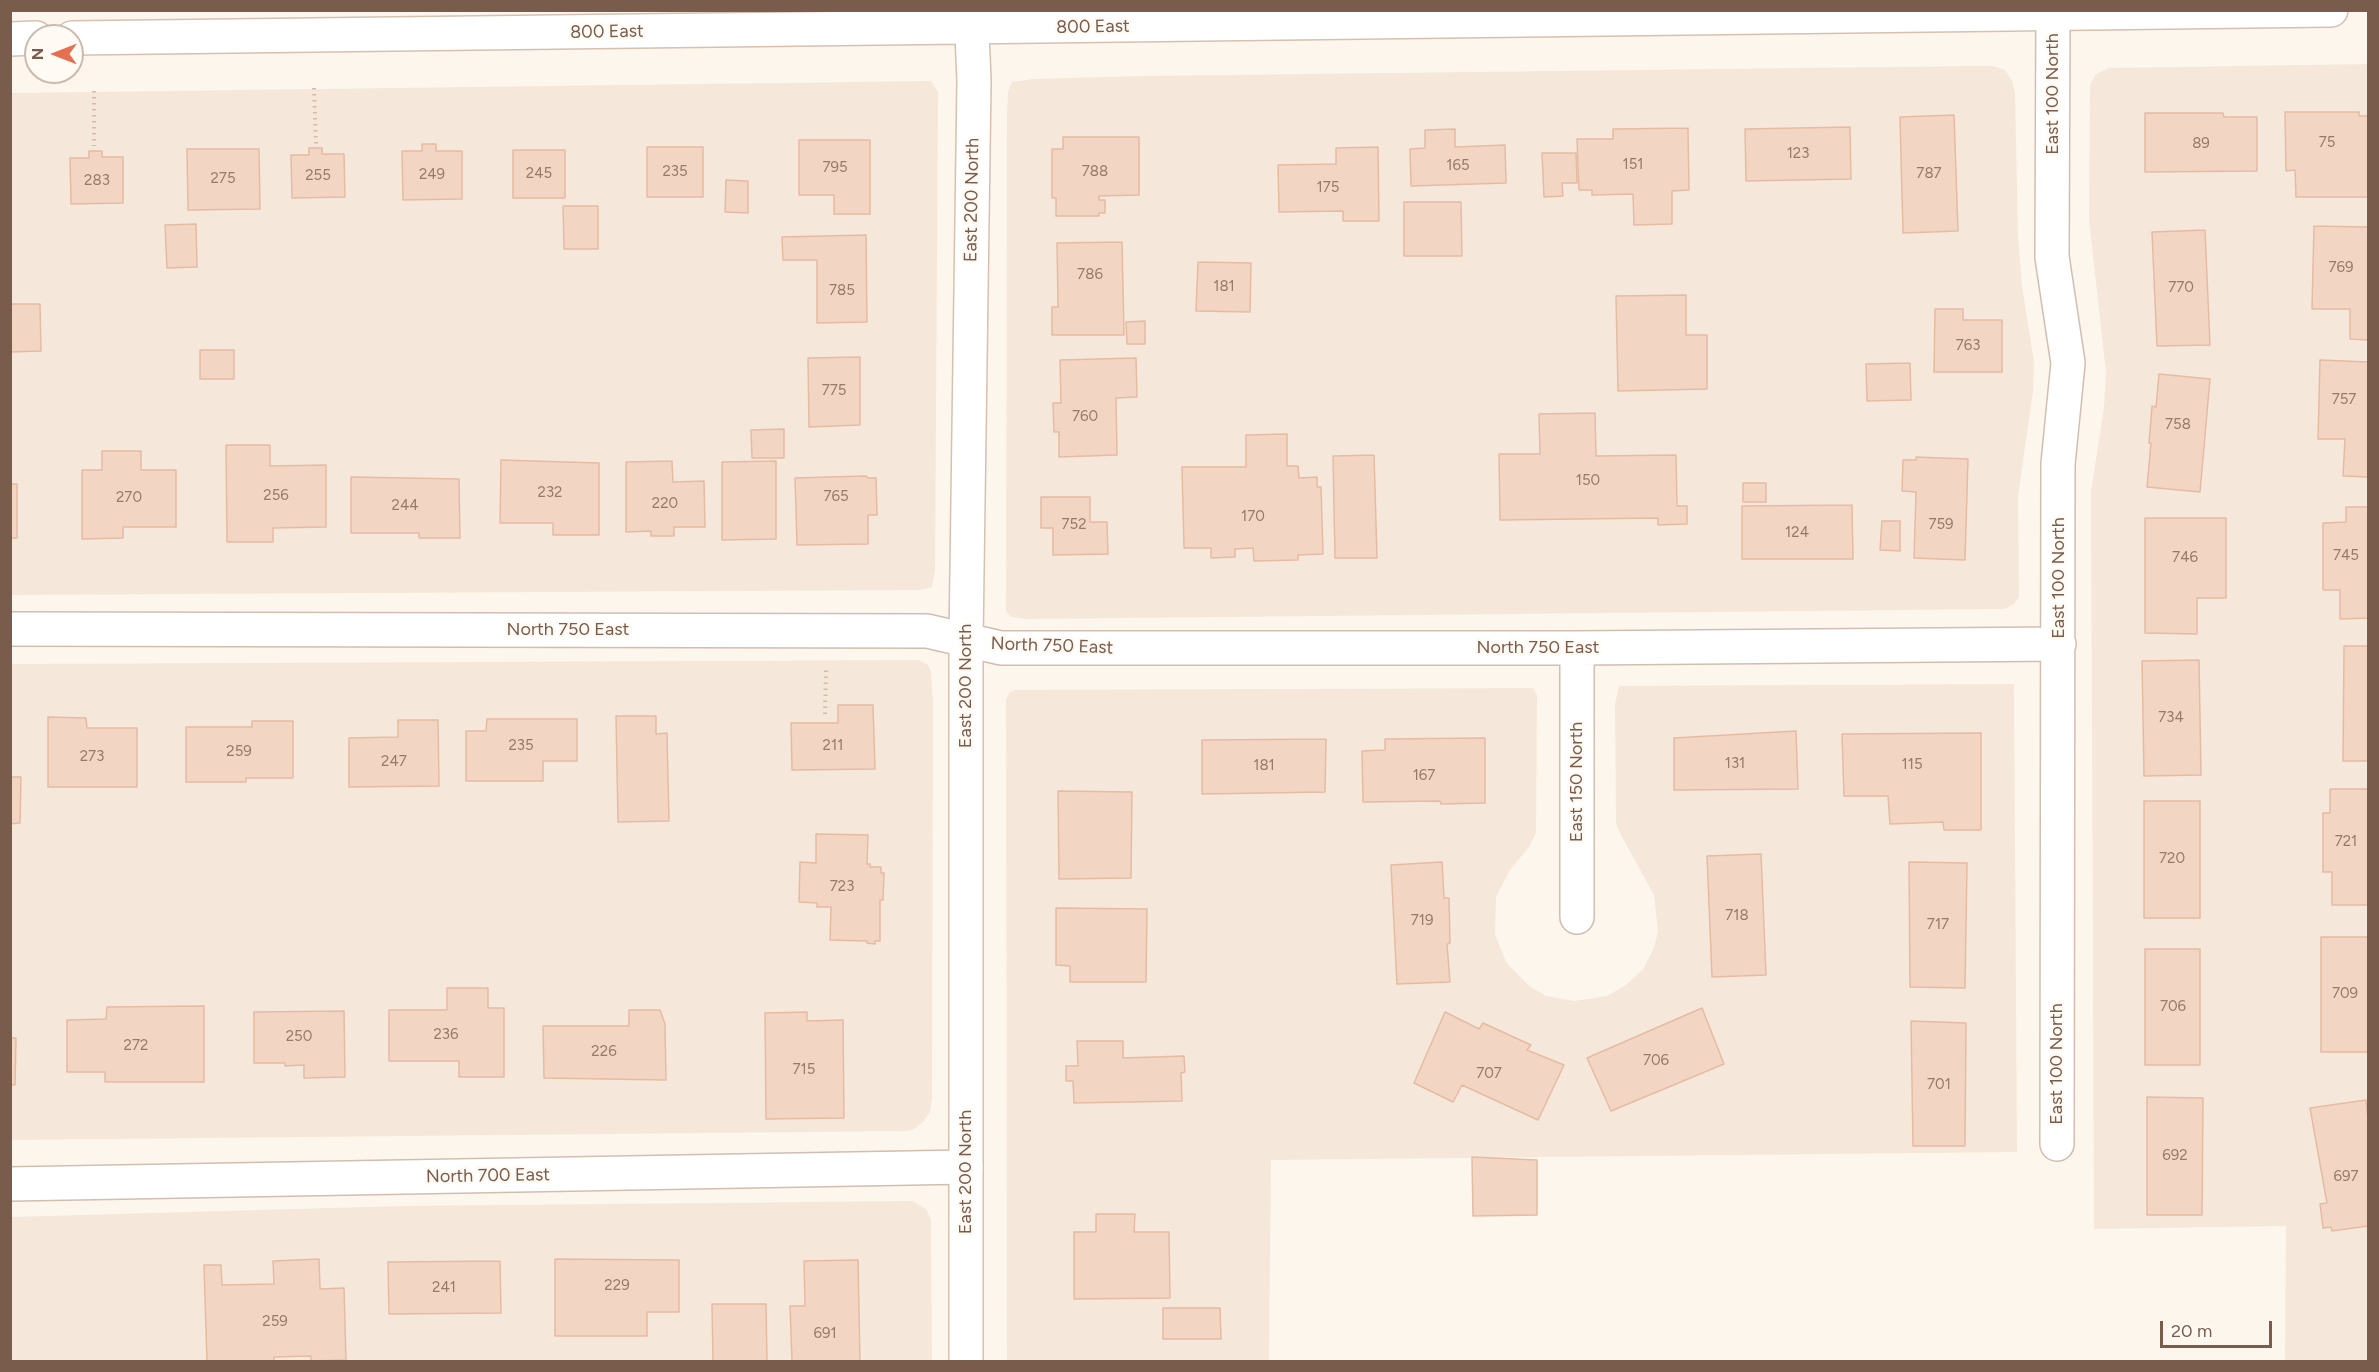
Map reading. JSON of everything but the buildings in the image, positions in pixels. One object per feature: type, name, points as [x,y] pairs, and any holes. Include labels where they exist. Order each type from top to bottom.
[{"type":"street","name":"800 East","points":[[84,38],[971,19],[2053,14],[2331,10]]},
{"type":"street","name":"East 100 North","points":[[2053,14],[2052,257],[2068,363],[2058,464],[2057,1144]]},
{"type":"street","name":"East 200 North","points":[[966,1362],[966,640],[974,81],[971,19]]},
{"type":"street","name":"North 750 East","points":[[10,628],[927,631],[1001,648],[1577,648],[2059,644]]},
{"type":"street","name":"East 150 North","points":[[1577,648],[1577,917]]},
{"type":"street","name":"North 700 East","points":[[10,1184],[966,1167]]},
{"type":"path","points":[[314,88],[316,144]]},
{"type":"path","points":[[94,91],[94,146]]},
{"type":"path","points":[[825,714],[826,661]]},
{"type":"shaded area","points":[[2368,64],[2368,1361],[2285,1361],[2286,1226],[2094,1229],[2091,492],[2104,407],[2106,373],[2089,220],[2090,85],[2096,74],[2109,68]]},
{"type":"shaded area","points":[[1993,66],[2005,70],[2012,81],[2015,93],[2018,236],[2022,286],[2034,362],[2033,392],[2018,495],[2019,597],[2014,604],[2004,609],[1028,619],[1011,617],[1006,611],[1007,113],[1008,92],[1012,82],[1033,79],[1143,76]]},
{"type":"shaded area","points":[[931,81],[938,92],[935,570],[932,587],[920,590],[11,595],[10,93]]},
{"type":"shaded area","points":[[918,660],[928,665],[931,671],[933,703],[932,1097],[930,1112],[914,1129],[907,1131],[11,1140],[10,664]]},
{"type":"shaded area","points":[[2014,684],[2017,1152],[1271,1160],[1269,1361],[1007,1361],[1006,699],[1010,692],[1015,690],[1533,688],[1537,695],[1536,833],[1529,847],[1510,870],[1496,897],[1495,934],[1506,962],[1529,986],[1546,996],[1574,1001],[1607,996],[1626,985],[1643,969],[1654,948],[1658,931],[1654,895],[1616,823],[1615,704],[1619,686]]},
{"type":"shaded area","points":[[913,1201],[926,1209],[931,1219],[932,1361],[11,1361],[10,1217],[401,1206]]}]
